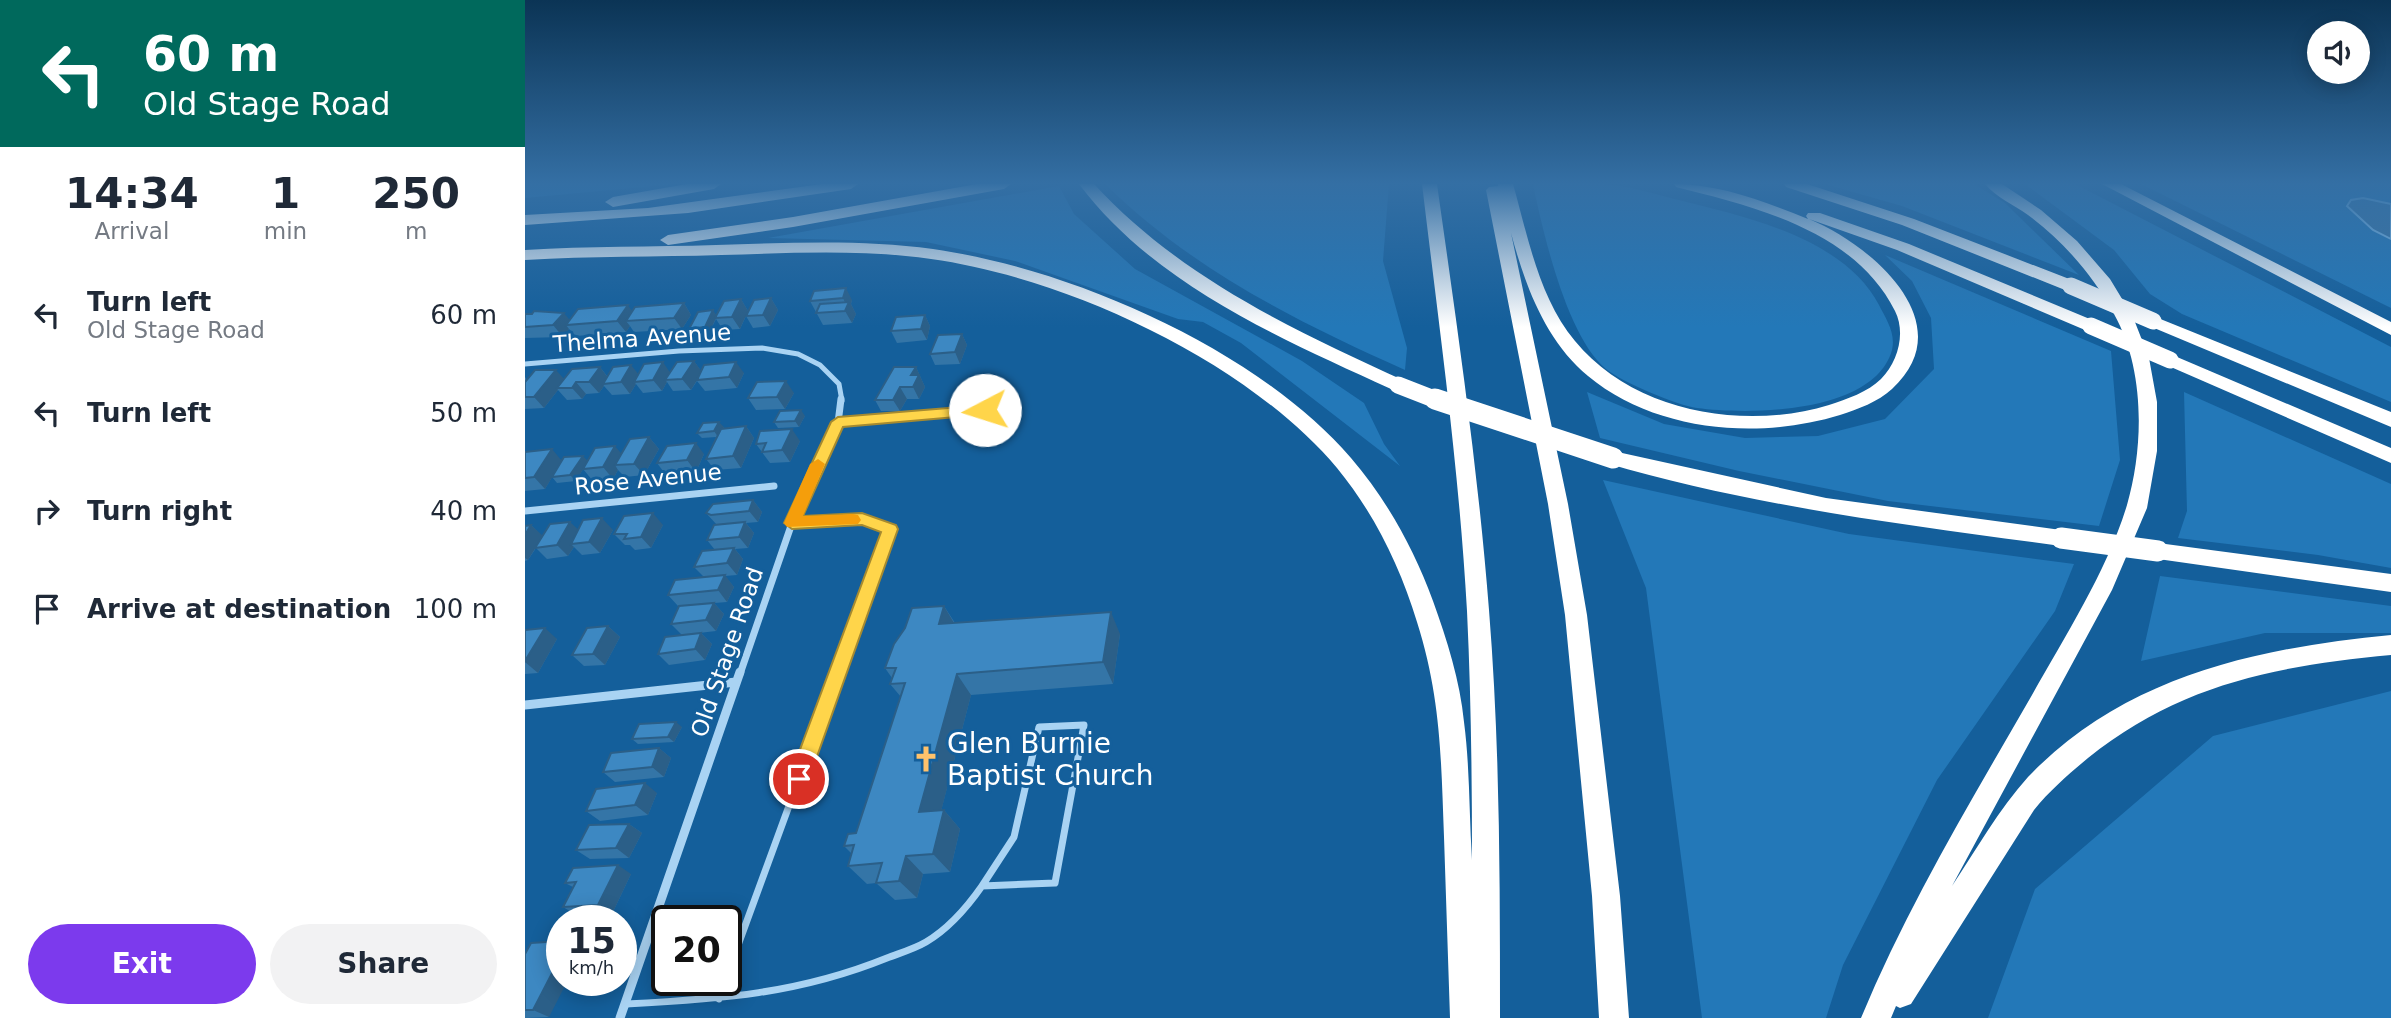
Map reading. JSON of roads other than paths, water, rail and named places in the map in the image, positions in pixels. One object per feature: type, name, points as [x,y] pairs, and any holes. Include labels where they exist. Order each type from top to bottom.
[{"type":"highway","points":[[561,254],[724,232]]},
{"type":"highway","points":[[1132,232],[1194,278],[1290,334],[1398,385],[1469,413],[1613,458],[1826,506],[2391,583]]},
{"type":"highway","points":[[1435,232],[1469,505],[1478,612],[1486,891],[1485,1018]]},
{"type":"highway","points":[[1503,232],[1558,504],[1576,615],[1606,896],[1613,1018]]},
{"type":"highway","points":[[1520,232],[1541,298],[1555,325],[1570,348],[1592,370],[1616,387],[1681,413],[1717,420],[1758,423],[1797,421],[1832,412],[1865,399],[1887,383],[1904,362],[1909,342],[1909,326],[1902,304],[1876,269],[1819,232]]},
{"type":"highway","points":[[1858,232],[1903,247],[2091,326],[2391,456]]},
{"type":"highway","points":[[1932,232],[2071,286],[2391,420]]},
{"type":"highway","points":[[1876,1018],[1931,897],[2110,575],[2137,505],[2147,453],[2149,412],[2144,367],[2130,329],[2110,288],[2088,260],[2059,232]]},
{"type":"highway","points":[[2200,232],[2205,234]]},
{"type":"highway","points":[[2200,232],[2391,330]]},
{"type":"highway","points":[[525,255],[842,247],[884,248],[961,259],[1053,285],[1149,324],[1201,351],[1242,377],[1320,437],[1378,509],[1397,544],[1418,588],[1448,696],[1454,753],[1465,1018]]},
{"type":"highway","points":[[1883,1018],[1976,873],[2035,789],[2095,735],[2144,706],[2199,679],[2258,662],[2330,650],[2391,645]]},
{"type":"street","name":"Thelma Avenue","points":[[525,364],[679,351],[762,348]]},
{"type":"street","name":"Old Stage Road","points":[[620,1018],[792,523],[838,422],[842,403],[839,384],[820,365],[798,354],[762,348]]},
{"type":"street","name":"Rose Avenue","points":[[525,511],[774,486]]},
{"type":"street","points":[[525,705],[736,681]]},
{"type":"lane","points":[[838,422],[985,410]]},
{"type":"lane","points":[[742,935],[890,529],[862,519],[792,523]]},
{"type":"lane","points":[[626,1004],[719,999],[772,992],[843,976],[927,942],[967,907],[1014,837],[1039,727],[1084,725],[1055,883],[982,886]]},
{"type":"place","name":"Glen Burnie Baptist Church","points":[[926,759]]}]
